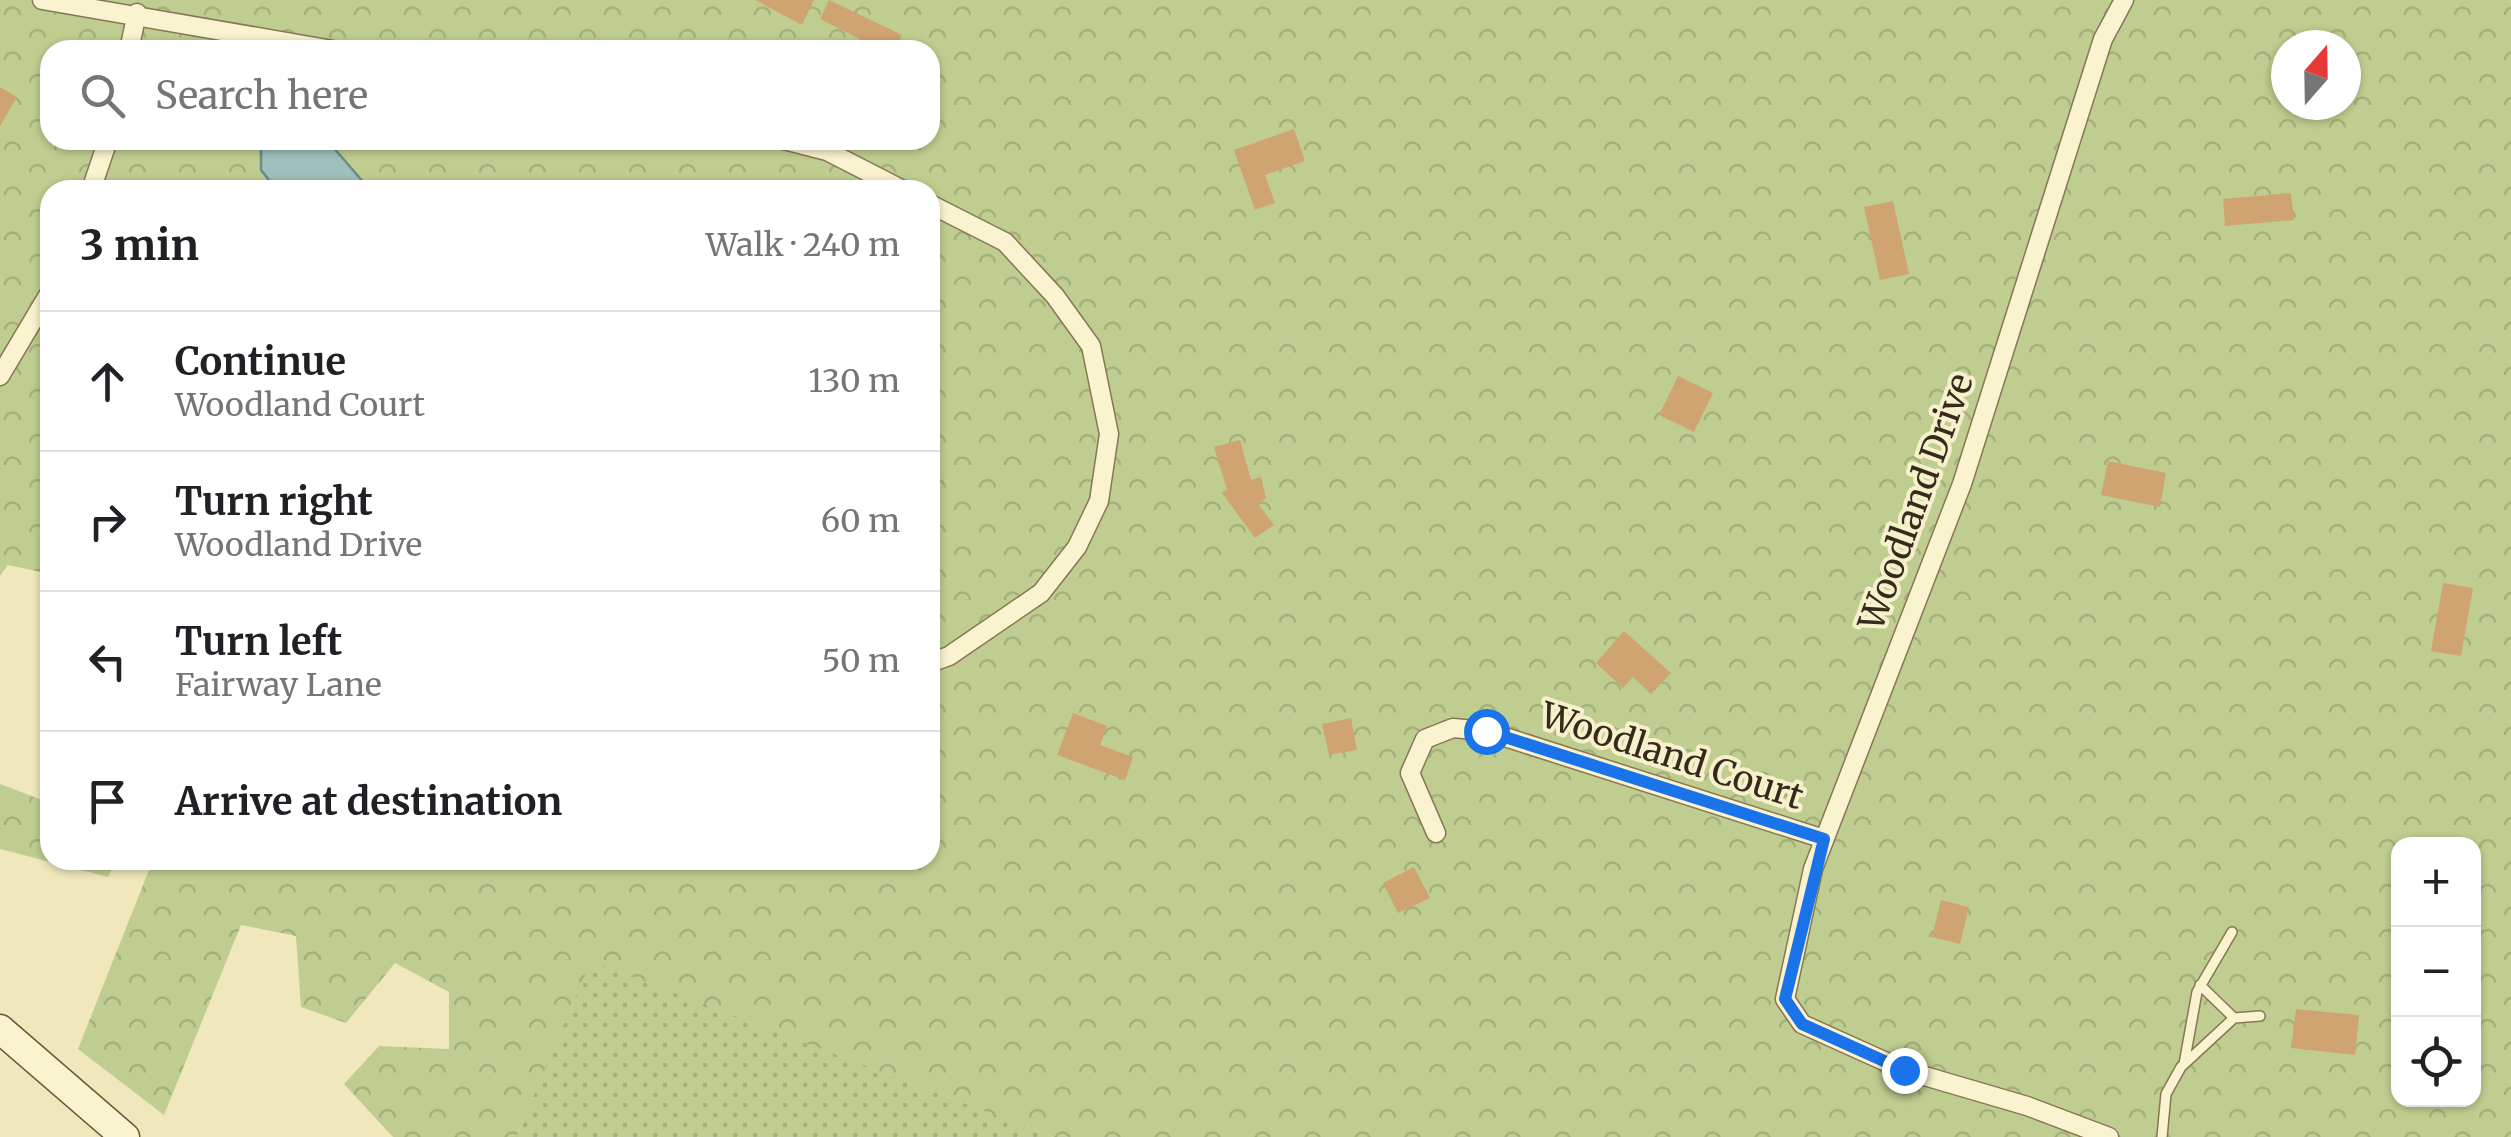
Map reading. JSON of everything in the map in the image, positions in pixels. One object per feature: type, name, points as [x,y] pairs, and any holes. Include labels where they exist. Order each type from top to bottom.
[{"type":"street","points":[[42,0],[279,40]]},
{"type":"street","name":"Woodland Drive","points":[[2109,1137],[2027,1106],[1904,1070],[1802,1024],[1785,999],[1824,839],[1962,484],[2103,39],[2124,0]]},
{"type":"street","points":[[130,40],[137,13]]},
{"type":"street","points":[[94,180],[105,150]]},
{"type":"street","points":[[823,150],[884,180]]},
{"type":"street","points":[[940,209],[1005,242],[1054,296],[1090,346],[1109,434],[1099,500],[1078,547],[1041,592],[940,659]]},
{"type":"street","points":[[0,376],[40,309]]},
{"type":"street","name":"Woodland Court","points":[[1436,833],[1410,772],[1424,739],[1454,728],[1486,731],[1824,839]]},
{"type":"street","points":[[0,1029],[126,1137]]},
{"type":"lane","points":[[2184,1064],[2200,985],[2232,932]]},
{"type":"lane","points":[[2200,985],[2234,1018]]},
{"type":"lane","points":[[2162,1137],[2168,1086],[2184,1064],[2234,1018],[2260,1016]]},
{"type":"green space","points":[[0,0],[2511,0],[2511,1137],[1053,1137],[591,961],[516,1137],[393,1137],[344,1084],[379,1046],[449,1049],[449,992],[395,963],[346,1023],[301,1007],[296,936],[241,925],[164,1115],[78,1049],[149,870],[940,870],[940,180],[40,180],[40,572],[8,565],[0,576]]},
{"type":"green space","points":[[0,784],[40,799],[40,859],[0,849]]},
{"type":"green space","points":[[81,870],[111,870],[108,877]]},
{"type":"green space","points":[[590,960],[1053,1137],[516,1137]]},
{"type":"water","points":[[261,150],[336,150],[361,180],[269,180],[261,170]]},
{"type":"building","points":[[755,0],[814,0],[802,25]]},
{"type":"building","points":[[829,0],[902,35],[900,40],[859,40],[820,19]]},
{"type":"building","points":[[0,87],[17,97],[0,126]]},
{"type":"building","points":[[1294,129],[1305,161],[1265,175],[1275,203],[1255,210],[1234,150]]},
{"type":"building","points":[[2291,193],[2294,220],[2225,226],[2223,199]]},
{"type":"building","points":[[1893,201],[1909,274],[1880,280],[1864,207]]},
{"type":"building","points":[[1678,376],[1713,393],[1694,432],[1659,415]]},
{"type":"building","points":[[1240,440],[1251,480],[1261,477],[1266,498],[1258,504],[1274,525],[1255,538],[1222,493],[1227,489],[1214,447]]},
{"type":"building","points":[[2108,461],[2166,473],[2160,507],[2101,495]]},
{"type":"building","points":[[2443,583],[2473,588],[2461,656],[2431,651]]},
{"type":"building","points":[[1624,631],[1671,673],[1651,694],[1633,677],[1623,688],[1596,663]]},
{"type":"building","points":[[1073,713],[1107,726],[1100,745],[1133,757],[1125,780],[1057,755]]},
{"type":"building","points":[[1351,718],[1357,750],[1329,755],[1322,724]]},
{"type":"building","points":[[1414,867],[1430,898],[1398,913],[1383,883]]},
{"type":"building","points":[[1941,900],[1969,907],[1960,944],[1932,937]]},
{"type":"building","points":[[2296,1009],[2359,1015],[2355,1055],[2291,1048]]},
{"type":"route","points":[[1486,731],[1824,839],[1785,999],[1802,1024],[1904,1070]]}]
